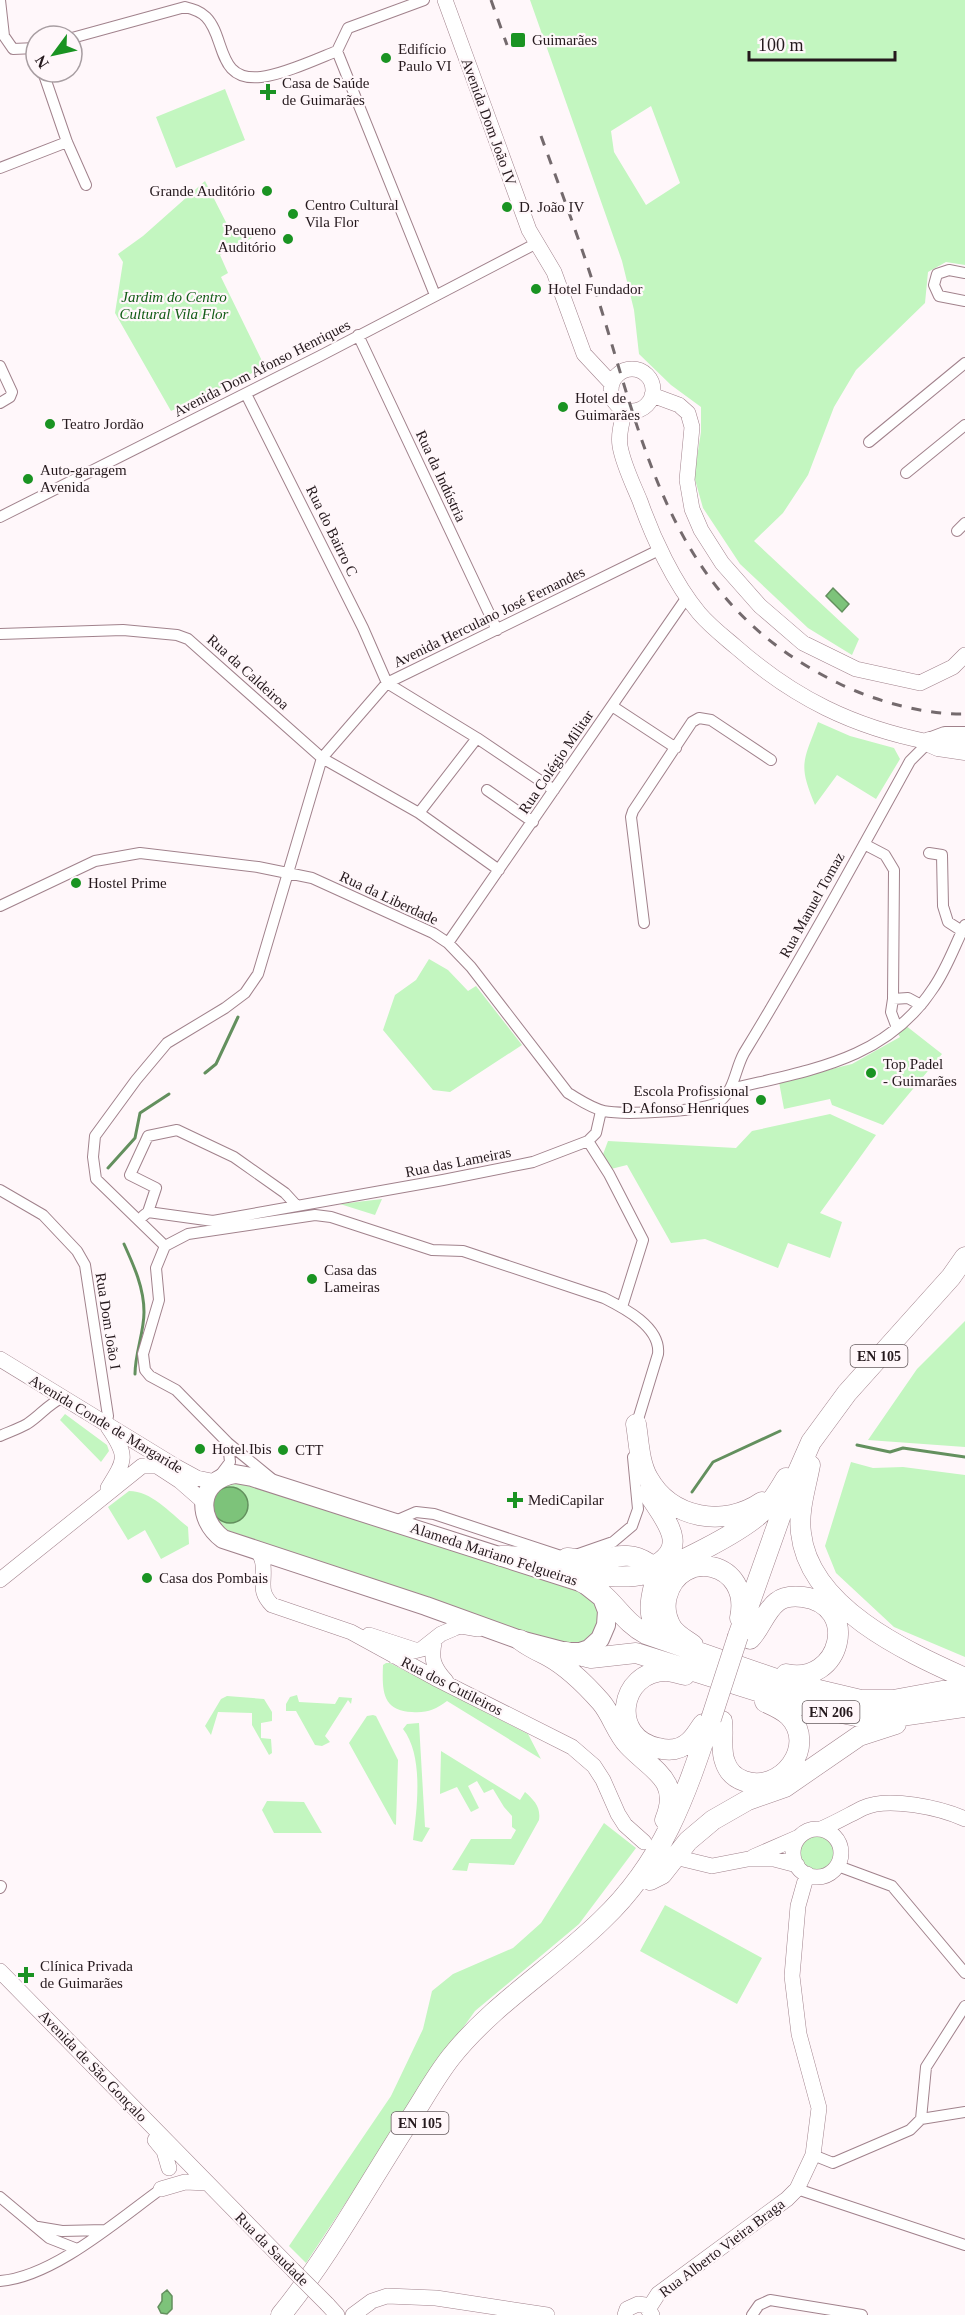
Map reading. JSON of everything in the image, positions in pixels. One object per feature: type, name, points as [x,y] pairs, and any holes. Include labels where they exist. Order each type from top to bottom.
[{"type":"highway","points":[[929,742],[938,746],[965,750]]},
{"type":"highway","name":"EN 105","points":[[294,2315],[449,2078],[470,2050],[493,2027],[609,1930],[624,1914],[666,1837],[716,1720],[800,1467],[811,1442],[832,1411],[951,1276],[965,1257]]},
{"type":"highway","name":"EN 105","points":[[800,1467],[850,1405],[965,1275]]},
{"type":"highway","points":[[636,1424],[640,1456],[648,1477],[662,1496],[693,1514],[714,1517],[747,1510],[769,1496],[800,1467]]},
{"type":"highway","points":[[609,1576],[648,1568],[660,1562],[668,1553],[673,1540],[669,1524],[642,1483],[633,1454]]},
{"type":"highway","points":[[501,1556],[518,1556],[580,1572],[609,1576],[635,1576],[665,1568],[740,1529],[763,1511],[800,1467]]},
{"type":"highway","points":[[800,1467],[801,1535],[808,1561],[821,1584],[848,1611],[878,1633],[910,1652],[965,1678]]},
{"type":"highway","points":[[567,1558],[595,1560],[626,1554],[641,1558],[651,1572],[649,1602],[651,1616],[660,1630],[688,1641],[699,1651]]},
{"type":"highway","points":[[681,1638],[668,1620],[666,1601],[668,1593],[675,1580],[682,1574],[690,1569],[707,1566],[725,1572],[738,1586],[744,1638],[758,1631],[777,1601],[792,1596],[821,1603],[835,1617],[838,1635],[834,1651],[817,1672],[803,1676],[767,1669],[752,1680],[753,1699],[786,1713],[794,1724],[798,1748],[790,1767],[784,1774],[769,1782],[751,1783],[735,1776],[725,1764],[716,1720],[702,1724],[690,1742],[679,1748],[666,1750],[652,1747],[639,1740],[629,1729],[625,1716],[625,1705],[629,1695],[643,1679],[666,1671],[691,1677],[702,1674]]},
{"type":"highway","name":"EN 206","points":[[583,1583],[602,1591],[627,1621],[640,1631],[699,1651],[798,1704],[848,1715],[887,1718],[965,1707]]},
{"type":"highway","points":[[520,1640],[559,1663],[583,1683],[607,1710],[628,1745],[657,1770],[666,1783],[670,1805],[662,1827],[643,1861],[646,1877],[662,1874],[688,1841],[722,1815],[748,1800],[784,1787],[859,1736],[907,1721],[917,1714]]},
{"type":"highway","name":"EN 206","points":[[566,1653],[591,1658],[636,1653],[702,1674],[807,1688],[861,1700],[893,1700],[942,1691],[965,1690]]},
{"type":"highway","name":"EN 105","points":[[280,2315],[317,2265],[439,2074],[463,2042],[486,2019],[597,1925],[646,1877]]},
{"type":"main road","points":[[929,742],[945,736],[965,736]]},
{"type":"main road","points":[[929,742],[965,744]]},
{"type":"main road","name":"Alameda Mariano Felgueiras","points":[[216,1482],[235,1474],[252,1477],[583,1583],[602,1598],[607,1611],[606,1625],[600,1639],[589,1649],[566,1653]]},
{"type":"main road","points":[[216,1482],[210,1488],[204,1502],[206,1517],[217,1534],[232,1542],[426,1606],[520,1640],[566,1653]]},
{"type":"street","points":[[0,0],[4,36],[13,49],[24,49]]},
{"type":"street","points":[[84,35],[185,7],[196,10],[206,17],[213,27],[222,54],[229,66],[248,76],[262,77],[337,51],[348,28],[424,0]]},
{"type":"street","name":"Avenida Dom João IV","points":[[445,0],[529,230],[554,273],[584,354],[612,384]]},
{"type":"street","points":[[337,51],[435,295]]},
{"type":"street","points":[[47,84],[67,142],[86,185]]},
{"type":"street","points":[[0,168],[67,142]]},
{"type":"street","name":"Avenida Dom Afonso Henriques","points":[[0,517],[246,394],[537,243]]},
{"type":"street","points":[[965,273],[949,270],[937,274],[934,285],[939,296],[965,301]]},
{"type":"street","name":"Rua da Indústria","points":[[358,335],[497,630]]},
{"type":"street","points":[[869,442],[965,363]]},
{"type":"street","points":[[0,366],[12,392],[10,397],[0,403]]},
{"type":"street","points":[[637,370],[647,376],[652,383],[652,396],[644,408],[636,411],[625,410],[613,399],[612,384],[622,372],[637,370]]},
{"type":"street","name":"Rua do Bairro C","points":[[246,394],[298,495],[387,683]]},
{"type":"street","points":[[652,396],[679,405],[688,413],[692,427],[687,480],[692,509],[701,530],[722,563],[760,606],[803,643],[856,669],[920,683],[953,667],[965,655]]},
{"type":"street","points":[[625,410],[620,433],[620,447],[643,510],[687,597],[712,626],[754,663],[806,699],[825,709],[881,730],[929,742]]},
{"type":"street","points":[[906,473],[965,424]]},
{"type":"street","name":"Avenida Herculano José Fernandes","points":[[322,758],[387,683],[661,549]]},
{"type":"street","name":"Rua Colégio Militar","points":[[448,944],[687,597]]},
{"type":"street","name":"Rua da Caldeiroa","points":[[0,634],[123,630],[177,635],[188,639],[322,758],[419,813],[499,870]]},
{"type":"street","points":[[387,683],[477,738],[554,790]]},
{"type":"street","points":[[612,706],[676,748]]},
{"type":"street","points":[[644,923],[631,817],[635,806],[693,722],[699,718],[705,718],[771,760]]},
{"type":"street","points":[[419,813],[477,738]]},
{"type":"street","name":"Rua Manuel Tomaz","points":[[731,1089],[738,1064],[775,1003],[910,761],[929,742]]},
{"type":"street","points":[[165,1246],[96,1179],[93,1157],[95,1136],[166,1043],[225,1008],[249,988],[258,974],[322,758]]},
{"type":"street","points":[[487,790],[532,822]]},
{"type":"street","points":[[864,843],[885,855],[894,870],[891,1012],[897,1028]]},
{"type":"street","name":"Rua da Liberdade","points":[[0,906],[95,861],[140,853],[312,878],[433,933],[448,944],[471,967],[568,1093],[601,1111],[617,1114],[654,1113],[719,1103],[731,1089],[839,1062],[873,1047],[921,1005],[936,986],[964,928]]},
{"type":"street","points":[[929,853],[942,855],[943,906],[948,922],[964,928]]},
{"type":"street","points":[[893,999],[908,998],[921,1005]]},
{"type":"street","points":[[601,1111],[596,1133],[588,1141],[609,1174],[643,1240],[622,1307]]},
{"type":"street","points":[[136,1219],[148,1212],[156,1188],[129,1175],[148,1136],[177,1130],[234,1157],[285,1193],[296,1205]]},
{"type":"street","name":"Rua das Lameiras","points":[[148,1212],[213,1221],[533,1162],[588,1141]]},
{"type":"street","name":"Rua Dom João I","points":[[0,1190],[43,1215],[77,1251],[85,1265],[108,1416],[106,1425]]},
{"type":"street","points":[[279,1485],[228,1443],[176,1390],[150,1376],[145,1370],[143,1354],[159,1300],[156,1268],[165,1246],[188,1234],[315,1215],[331,1217],[432,1250],[462,1251],[604,1298],[622,1307],[653,1334],[659,1347],[636,1424],[633,1454],[638,1509],[632,1526],[613,1542],[567,1558],[434,1514],[416,1512],[393,1522]]},
{"type":"street","name":"Avenida Conde de Margaride","points":[[0,1359],[197,1478],[216,1482]]},
{"type":"street","points":[[0,1436],[27,1424],[52,1403],[62,1398]]},
{"type":"street","points":[[103,1497],[123,1463],[122,1449],[106,1425]]},
{"type":"street","points":[[216,1482],[230,1462],[228,1443]]},
{"type":"street","points":[[0,1581],[142,1466],[157,1466],[180,1481],[204,1502]]},
{"type":"street","name":"Rua dos Cutileiros","points":[[258,1550],[263,1564],[262,1591],[272,1605],[351,1632],[579,1752],[594,1766],[603,1780],[625,1825],[644,1842]]},
{"type":"street","points":[[394,1656],[422,1649],[447,1630],[461,1626],[493,1631]]},
{"type":"street","points":[[351,1632],[369,1635],[415,1650]]},
{"type":"street","points":[[435,1639],[431,1658],[435,1668],[449,1683]]},
{"type":"street","points":[[839,1842],[845,1826],[864,1807],[898,1802],[950,1812],[965,1819]]},
{"type":"street","points":[[683,1859],[712,1866],[748,1859],[813,1829],[821,1829],[855,1814]]},
{"type":"street","points":[[748,1859],[774,1860],[802,1870],[826,1875],[838,1866],[841,1854],[839,1842],[834,1835],[821,1829]]},
{"type":"street","points":[[799,1837],[793,1852],[802,1870]]},
{"type":"street","points":[[838,1866],[892,1886],[965,1973]]},
{"type":"street","name":"Rua Alberto Vieira Braga","points":[[650,2312],[658,2294],[787,2199],[797,2189],[813,2156],[819,2108],[799,2034],[792,1976],[802,1870]]},
{"type":"street","name":"Avenida de São Gonçalo","points":[[0,1971],[189,2164]]},
{"type":"street","name":"Avenida de São Gonçalo","points":[[0,1982],[154,2138],[164,2151],[169,2170]]},
{"type":"street","points":[[921,2119],[926,2067],[965,2006]]},
{"type":"street","points":[[813,2156],[833,2163],[910,2130],[921,2119],[965,2112]]},
{"type":"street","points":[[0,2281],[36,2272],[77,2249],[161,2189],[183,2183],[192,2175],[189,2164],[175,2161],[161,2189]]},
{"type":"street","name":"Rua da Saudade","points":[[189,2164],[332,2309]]},
{"type":"street","points":[[169,2170],[172,2180],[183,2183],[207,2183]]},
{"type":"street","points":[[797,2189],[965,2245]]},
{"type":"street","points":[[0,2197],[38,2227],[48,2238],[77,2249]]},
{"type":"street","points":[[38,2227],[62,2231],[105,2230]]},
{"type":"street","points":[[62,2231],[77,2249]]},
{"type":"street","points":[[353,2315],[372,2301],[387,2296],[436,2298],[547,2315]]},
{"type":"street","points":[[752,2315],[759,2305],[770,2300],[862,2315]]},
{"type":"street","points":[[623,2313],[638,2304],[650,2312]]},
{"type":"green space","points":[[530,0],[965,0],[965,265],[946,262],[928,272],[925,303],[856,370],[834,407],[808,475],[783,513],[754,541],[859,639],[852,655],[808,628],[740,564],[703,508],[694,476],[701,432],[701,407],[671,385],[639,354],[634,310],[622,261]],"holes":[[[651,106],[680,183],[646,205],[614,152],[611,131]]]},
{"type":"green space","points":[[225,89],[245,140],[176,168],[156,117]]},
{"type":"green space","name":"Jardim do Centro Cultural Vila Flor","points":[[205,181],[232,234],[247,227],[252,238],[220,255],[228,273],[221,277],[265,367],[171,411],[115,313],[123,262],[118,254],[143,236]]},
{"type":"green space","points":[[818,722],[850,736],[894,748],[900,759],[876,799],[837,775],[815,805],[806,780],[804,763]]},
{"type":"green space","points":[[429,959],[448,970],[468,991],[476,986],[522,1045],[450,1092],[433,1090],[383,1030],[395,995],[416,980]]},
{"type":"green space","name":"Top Padel - Guimarães","points":[[905,1025],[942,1054],[883,1125],[832,1105],[830,1099],[784,1109],[779,1082],[852,1064],[900,1037],[897,1032]]},
{"type":"green space","points":[[830,1114],[876,1135],[820,1213],[842,1222],[830,1258],[788,1243],[778,1268],[705,1239],[671,1243],[627,1165],[611,1169],[602,1157],[608,1141],[736,1148],[752,1131]]},
{"type":"green space","points":[[382,1199],[375,1215],[340,1204]]},
{"type":"green space","points":[[965,1321],[965,1447],[868,1440],[917,1369]]},
{"type":"green space","points":[[65,1414],[107,1445],[109,1451],[101,1462],[60,1420]]},
{"type":"green space","points":[[851,1462],[873,1468],[903,1467],[965,1475],[965,1657],[894,1627],[836,1573],[825,1546]]},
{"type":"green space","points":[[234,1480],[577,1587],[598,1603],[599,1626],[586,1642],[570,1647],[234,1535],[219,1525],[212,1504],[227,1482]]},
{"type":"green space","points":[[129,1491],[153,1499],[188,1527],[189,1544],[161,1559],[145,1530],[128,1540],[108,1507]]},
{"type":"green space","points":[[386,1663],[528,1734],[541,1759],[447,1701],[435,1709],[422,1712],[402,1711],[395,1708],[389,1703],[384,1691],[383,1665]]},
{"type":"green space","points":[[297,1695],[299,1702],[335,1704],[339,1697],[352,1698],[351,1704],[348,1700],[325,1736],[330,1742],[322,1746],[315,1745],[296,1711],[286,1711],[286,1704],[290,1697]]},
{"type":"green space","points":[[227,1696],[264,1699],[272,1712],[272,1721],[261,1723],[261,1738],[271,1739],[272,1753],[269,1755],[252,1725],[252,1713],[218,1712],[211,1735],[205,1726],[221,1699]]},
{"type":"green space","points":[[367,1716],[376,1716],[398,1760],[396,1825],[349,1743]]},
{"type":"green space","points":[[419,1723],[425,1827],[430,1828],[422,1842],[413,1840],[417,1798],[416,1768],[410,1740],[403,1729],[407,1724]]},
{"type":"green space","points":[[441,1751],[520,1800],[525,1792],[536,1804],[539,1820],[514,1865],[469,1863],[467,1871],[452,1870],[471,1839],[511,1839],[516,1830],[512,1827],[512,1816],[493,1789],[484,1793],[477,1781],[468,1786],[479,1808],[471,1812],[457,1787],[440,1794]]},
{"type":"green space","points":[[267,1801],[304,1802],[322,1833],[274,1833],[262,1810]]},
{"type":"green space","points":[[604,1823],[636,1848],[579,1924],[475,2011],[437,2064],[306,2263],[289,2246],[391,2096],[423,2029],[432,1991],[453,1974],[513,1948],[541,1923]]},
{"type":"green space","points":[[817,1835],[831,1840],[836,1854],[831,1868],[817,1873],[803,1868],[798,1854],[803,1840]]},
{"type":"green space","points":[[665,1905],[762,1958],[737,2004],[640,1951]]},
{"type":"shaded area","points":[[833,588],[849,604],[842,612],[826,596]]},
{"type":"shaded area","points":[[230,1487],[243,1492],[248,1505],[243,1518],[230,1523],[217,1518],[212,1505],[217,1492]]},
{"type":"shaded area","points":[[167,2290],[172,2296],[172,2309],[167,2314],[161,2313],[158,2307],[162,2301],[162,2294]]},
{"type":"waterway","points":[[205,1073],[216,1064],[238,1017]]},
{"type":"waterway","points":[[108,1168],[135,1138],[140,1113],[169,1094]]},
{"type":"waterway","points":[[124,1244],[138,1277],[144,1303],[144,1320],[135,1374]]},
{"type":"waterway","points":[[692,1492],[713,1462],[780,1431]]},
{"type":"waterway","points":[[857,1445],[890,1452],[903,1448],[965,1457]]},
{"type":"railway","points":[[491,0],[507,45]]},
{"type":"railway","points":[[541,136],[586,260],[653,471],[676,522],[704,569],[739,612],[783,650],[838,683],[867,696],[900,706],[933,712],[965,714]]},
{"type":"place","name":"Guimarães","points":[[518,40]]},
{"type":"place","name":"Edifício Paulo VI","points":[[386,58]]},
{"type":"place","name":"Casa de Saúde de Guimarães","points":[[268,92]]},
{"type":"place","name":"Grande Auditório","points":[[267,191]]},
{"type":"place","name":"D. João IV","points":[[507,207]]},
{"type":"place","name":"Centro Cultural Vila Flor","points":[[293,214]]},
{"type":"place","name":"Pequeno Auditório","points":[[288,239]]},
{"type":"place","name":"Hotel Fundador","points":[[536,289]]},
{"type":"place","name":"Hotel de Guimarães","points":[[563,407]]},
{"type":"place","name":"Teatro Jordão","points":[[50,424]]},
{"type":"place","name":"Auto-garagem Avenida","points":[[28,479]]},
{"type":"place","name":"Hostel Prime","points":[[76,883]]},
{"type":"place","name":"Top Padel - Guimarães","points":[[871,1073]]},
{"type":"place","name":"Escola Profissional D. Afonso Henriques","points":[[761,1100]]},
{"type":"place","name":"Casa das Lameiras","points":[[312,1279]]},
{"type":"place","name":"Hotel Ibis","points":[[200,1449]]},
{"type":"place","name":"CTT","points":[[283,1450]]},
{"type":"place","name":"MediCapilar","points":[[515,1500]]},
{"type":"place","name":"Casa dos Pombais","points":[[147,1578]]},
{"type":"place","name":"Clínica Privada de Guimarães","points":[[26,1975]]}]
